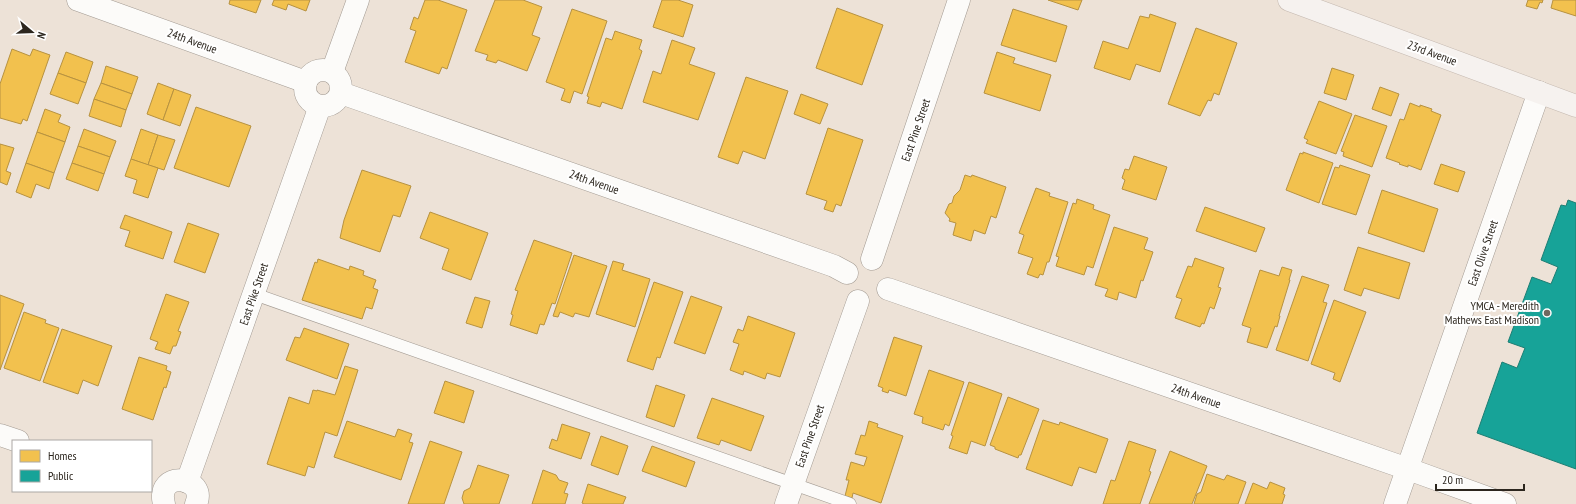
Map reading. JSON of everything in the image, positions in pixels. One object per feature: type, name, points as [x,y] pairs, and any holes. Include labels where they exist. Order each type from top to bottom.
[{"type":"main road","name":"23rd Avenue","points":[[1289,0],[1576,106]]},
{"type":"street","name":"24th Avenue","points":[[78,0],[306,82]]},
{"type":"street","points":[[332,72],[358,0]]},
{"type":"street","name":"East Pine Street","points":[[872,259],[959,0]]},
{"type":"street","points":[[321,70],[332,72],[340,80],[341,93],[338,99],[328,106],[320,106],[310,102],[305,91],[306,82],[311,75],[321,70]]},
{"type":"street","name":"East Olive Street","points":[[1396,504],[1539,92]]},
{"type":"street","name":"24th Avenue","points":[[341,93],[834,266],[847,273]]},
{"type":"street","name":"East Pike Street","points":[[187,482],[320,106]]},
{"type":"street","points":[[872,259],[879,262],[888,272],[890,280],[888,289],[884,296],[872,302],[865,303],[851,297],[845,283],[847,273],[852,264],[858,260],[872,259]]},
{"type":"street","name":"24th Avenue","points":[[888,289],[1505,504]]},
{"type":"street","name":"East Pine Street","points":[[786,504],[858,301]]},
{"type":"street","points":[[0,435],[15,440]]},
{"type":"street","points":[[159,495],[168,484],[173,481],[178,480],[187,482],[196,490],[196,504]]},
{"type":"lane","points":[[254,294],[850,504]]},
{"type":"building: Homes","points":[[230,0],[261,0],[256,13],[229,4]]},
{"type":"building: Homes","points":[[274,0],[310,0],[306,11],[288,4],[286,10],[272,5]]},
{"type":"building: Homes","points":[[425,0],[438,0],[467,10],[447,69],[442,67],[439,74],[405,62],[416,31],[410,29],[414,17],[418,19]]},
{"type":"building: Homes","points":[[495,0],[523,0],[542,7],[532,35],[540,38],[527,71],[498,60],[496,63],[486,60],[488,55],[475,51]]},
{"type":"building: Homes","points":[[662,0],[678,0],[693,5],[683,37],[653,27]]},
{"type":"building: Homes","points":[[1048,0],[1082,0],[1078,10]]},
{"type":"building: Homes","points":[[1528,0],[1543,0],[1542,3],[1540,2],[1537,9],[1526,6]]},
{"type":"building: Homes","points":[[1553,0],[1576,0],[1576,16],[1551,8]]},
{"type":"building: Homes","points":[[837,8],[883,25],[862,85],[816,68]]},
{"type":"building: Homes","points":[[572,9],[607,21],[582,94],[574,91],[570,103],[561,100],[565,89],[546,82]]},
{"type":"building: Homes","points":[[1013,9],[1067,26],[1056,62],[1001,45]]},
{"type":"building: Homes","points":[[1150,14],[1176,23],[1160,72],[1136,64],[1130,80],[1094,68],[1103,41],[1128,49],[1140,16],[1149,18]]},
{"type":"building: Homes","points":[[1196,28],[1237,43],[1219,95],[1214,93],[1211,101],[1208,100],[1200,116],[1168,104]]},
{"type":"building: Homes","points":[[615,31],[642,40],[639,49],[642,51],[622,109],[602,102],[600,107],[587,103],[589,97],[587,96],[606,38],[612,40]]},
{"type":"building: Homes","points":[[672,40],[695,48],[689,64],[715,73],[698,120],[643,102],[653,71],[661,74]]},
{"type":"building: Homes","points":[[12,49],[30,56],[33,49],[50,55],[27,121],[23,119],[21,124],[0,118],[0,84]]},
{"type":"building: Homes","points":[[66,52],[93,62],[86,83],[58,73]]},
{"type":"building: Homes","points":[[997,52],[1015,58],[1013,63],[1051,75],[1040,111],[984,93]]},
{"type":"building: Homes","points":[[106,66],[138,77],[132,94],[101,83]]},
{"type":"building: Homes","points":[[1332,68],[1354,75],[1346,100],[1324,93]]},
{"type":"building: Homes","points":[[58,73],[86,83],[78,104],[50,94]]},
{"type":"building: Homes","points":[[746,77],[788,91],[765,159],[743,151],[738,164],[718,157]]},
{"type":"building: Homes","points":[[101,83],[132,94],[126,110],[94,99]]},
{"type":"building: Homes","points":[[158,83],[174,89],[163,120],[147,114]]},
{"type":"building: Homes","points":[[1380,87],[1399,94],[1391,116],[1372,109]]},
{"type":"building: Homes","points":[[174,89],[191,95],[180,126],[163,120]]},
{"type":"building: Homes","points":[[801,94],[828,104],[820,124],[794,114]]},
{"type":"building: Homes","points":[[94,99],[126,110],[121,127],[89,116]]},
{"type":"building: Homes","points":[[1319,101],[1352,114],[1336,154],[1306,143],[1308,140],[1304,138]]},
{"type":"building: Homes","points":[[1410,103],[1420,107],[1420,105],[1432,109],[1431,111],[1441,115],[1421,170],[1408,165],[1408,167],[1399,164],[1400,163],[1386,158],[1400,119],[1404,120]]},
{"type":"building: Homes","points":[[196,107],[251,126],[229,187],[174,168]]},
{"type":"building: Homes","points":[[45,109],[61,115],[58,122],[70,127],[65,142],[37,132]]},
{"type":"building: Homes","points":[[1355,115],[1387,126],[1372,167],[1343,156],[1344,152],[1341,151]]},
{"type":"building: Homes","points":[[828,128],[863,140],[841,206],[836,204],[833,212],[824,209],[827,201],[806,194]]},
{"type":"building: Homes","points":[[84,129],[116,141],[110,157],[78,146]]},
{"type":"building: Homes","points":[[141,129],[158,135],[148,165],[131,159]]},
{"type":"building: Homes","points":[[37,132],[65,142],[54,173],[26,163]]},
{"type":"building: Homes","points":[[158,135],[175,140],[164,170],[148,165]]},
{"type":"building: Homes","points":[[0,144],[14,148],[6,171],[11,173],[7,185],[0,182]]},
{"type":"building: Homes","points":[[78,146],[110,157],[104,174],[72,163]]},
{"type":"building: Homes","points":[[1303,152],[1333,163],[1319,203],[1286,190],[1300,153],[1303,154]]},
{"type":"building: Homes","points":[[1134,156],[1167,167],[1156,200],[1122,189],[1125,180],[1122,178],[1125,169],[1129,170]]},
{"type":"building: Homes","points":[[131,159],[158,168],[148,198],[133,193],[137,180],[125,176]]},
{"type":"building: Homes","points":[[26,163],[54,173],[49,189],[36,184],[31,198],[16,192]]},
{"type":"building: Homes","points":[[72,163],[104,174],[98,191],[66,179]]},
{"type":"building: Homes","points":[[1441,164],[1465,172],[1458,192],[1434,184]]},
{"type":"building: Homes","points":[[1340,165],[1370,175],[1356,215],[1322,204],[1335,167],[1339,168]]},
{"type":"building: Homes","points":[[362,170],[411,186],[400,217],[393,215],[380,252],[340,238],[344,220]]},
{"type":"building: Homes","points":[[965,175],[971,177],[972,175],[1006,187],[996,218],[991,216],[985,234],[974,230],[971,241],[953,235],[956,223],[949,221],[950,219],[945,213],[949,204],[952,203],[954,196],[960,190]]},
{"type":"building: Homes","points":[[1036,188],[1050,193],[1049,196],[1068,202],[1049,262],[1047,262],[1043,275],[1040,274],[1038,278],[1027,274],[1033,258],[1018,253],[1024,235],[1019,233]]},
{"type":"building: Homes","points":[[1382,190],[1438,209],[1424,252],[1368,233]]},
{"type":"building: Homes","points":[[1077,199],[1094,205],[1093,209],[1110,215],[1093,268],[1087,266],[1084,275],[1056,266],[1059,257],[1056,256],[1073,203],[1076,204]]},
{"type":"building: Homes","points":[[1205,207],[1265,228],[1256,252],[1196,231]]},
{"type":"building: Homes","points":[[430,212],[488,233],[471,280],[442,269],[449,249],[420,238]]},
{"type":"building: Homes","points":[[125,215],[172,232],[163,259],[125,246],[130,231],[120,228]]},
{"type":"building: Homes","points":[[188,223],[219,234],[205,273],[174,262]]},
{"type":"building: Homes","points":[[1114,227],[1148,238],[1144,249],[1153,252],[1143,281],[1141,280],[1136,298],[1119,292],[1117,300],[1105,296],[1108,289],[1095,285]]},
{"type":"building: Homes","points":[[534,240],[572,253],[555,304],[552,303],[544,325],[540,324],[537,334],[510,325],[513,315],[511,314],[518,291],[515,290]]},
{"type":"building: Homes","points":[[1358,247],[1410,263],[1399,299],[1364,288],[1361,296],[1344,290]]},
{"type":"building: Homes","points":[[574,255],[607,266],[589,317],[575,313],[573,317],[560,312],[558,317],[553,316]]},
{"type":"building: Homes","points":[[1195,258],[1224,268],[1218,287],[1221,288],[1214,309],[1210,307],[1204,324],[1202,323],[1200,327],[1175,318],[1182,299],[1176,297],[1188,266],[1192,267]]},
{"type":"building: Homes","points":[[318,259],[349,270],[350,266],[364,271],[363,275],[376,280],[373,288],[378,290],[372,309],[366,307],[362,319],[302,300],[315,262],[317,263]]},
{"type":"building: Homes","points":[[613,261],[624,264],[622,270],[650,279],[635,327],[596,314]]},
{"type":"building: Homes","points":[[1282,267],[1292,270],[1277,327],[1275,326],[1267,348],[1247,342],[1251,328],[1242,325],[1260,270],[1279,276]]},
{"type":"building: Homes","points":[[1302,276],[1329,285],[1323,302],[1327,303],[1308,361],[1276,350]]},
{"type":"building: Homes","points":[[654,282],[683,292],[660,358],[657,357],[653,370],[627,361]]},
{"type":"building: Homes","points":[[166,294],[189,302],[178,331],[181,332],[176,346],[173,346],[170,354],[155,349],[158,342],[150,339]]},
{"type":"building: Homes","points":[[0,295],[24,304],[0,370]]},
{"type":"building: Homes","points":[[691,296],[722,307],[705,354],[674,343]]},
{"type":"building: Homes","points":[[475,297],[490,301],[482,328],[466,323]]},
{"type":"building: Homes","points":[[1334,300],[1366,312],[1340,382],[1333,379],[1335,373],[1311,364]]},
{"type":"building: Homes","points":[[24,312],[46,320],[45,323],[59,328],[40,381],[4,368]]},
{"type":"building: Homes","points":[[748,316],[795,333],[780,377],[767,373],[765,379],[744,371],[743,375],[730,370],[739,344],[733,342],[738,329],[743,331]]},
{"type":"building: Homes","points":[[304,328],[349,344],[337,379],[286,360],[295,337],[300,338]]},
{"type":"building: Homes","points":[[62,329],[112,346],[98,386],[83,380],[78,394],[43,382]]},
{"type":"building: Homes","points":[[894,337],[922,346],[906,396],[889,390],[888,393],[882,391],[883,388],[878,386]]},
{"type":"building: Homes","points":[[139,357],[167,366],[166,370],[171,372],[166,388],[164,387],[153,420],[122,409]]},
{"type":"building: Homes","points":[[345,366],[358,370],[337,436],[325,432],[314,468],[308,466],[305,476],[267,464],[289,397],[309,404],[313,390],[335,395]]},
{"type":"building: Homes","points":[[929,370],[964,382],[949,426],[945,424],[943,430],[922,423],[923,417],[914,414]]},
{"type":"building: Homes","points":[[445,381],[474,391],[464,423],[434,413]]},
{"type":"building: Homes","points":[[969,382],[1002,394],[985,446],[971,441],[967,454],[949,448],[953,436],[951,435]]},
{"type":"building: Homes","points":[[656,385],[685,395],[674,427],[646,417]]},
{"type":"building: Homes","points":[[1008,397],[1039,409],[1021,455],[1019,455],[1018,458],[995,449],[995,447],[990,445]]},
{"type":"building: Homes","points":[[712,398],[764,416],[751,451],[721,440],[719,445],[697,438]]},
{"type":"building: Homes","points":[[1043,420],[1059,425],[1060,422],[1108,439],[1096,473],[1079,467],[1072,486],[1026,469]]},
{"type":"building: Homes","points":[[347,421],[395,437],[398,429],[412,434],[409,442],[413,443],[401,480],[334,457]]},
{"type":"building: Homes","points":[[869,421],[878,424],[877,427],[903,436],[881,503],[853,493],[852,498],[845,496],[849,480],[846,480],[851,462],[864,466],[867,457],[855,454],[861,435],[865,436]]},
{"type":"building: Homes","points":[[562,424],[590,433],[581,459],[549,448],[552,439],[557,441]]},
{"type":"building: Homes","points":[[601,436],[628,446],[618,475],[591,465]]},
{"type":"building: Homes","points":[[430,441],[462,452],[444,504],[408,504]]},
{"type":"building: Homes","points":[[1129,441],[1156,450],[1149,471],[1151,472],[1140,504],[1103,504],[1111,480],[1115,481]]},
{"type":"building: Homes","points":[[652,446],[695,462],[686,487],[642,471]]},
{"type":"building: Homes","points":[[1170,451],[1207,466],[1192,504],[1149,504]]},
{"type":"building: Homes","points":[[478,465],[509,475],[499,504],[464,504],[462,498],[464,491],[470,488]]},
{"type":"building: Homes","points":[[543,470],[556,475],[559,480],[568,483],[564,493],[568,494],[565,504],[532,504]]},
{"type":"building: Homes","points":[[1207,474],[1224,480],[1227,475],[1246,482],[1238,504],[1194,504],[1197,494],[1201,492]]},
{"type":"building: Homes","points":[[1270,482],[1285,488],[1283,494],[1285,495],[1282,504],[1245,504],[1253,483],[1267,489]]},
{"type":"building: Homes","points":[[588,484],[626,497],[623,504],[582,503]]},
{"type":"building: Public","name":"YMCA - Meredith Mathews East Madison","points":[[1568,200],[1576,203],[1576,469],[1477,433],[1502,362],[1517,368],[1525,348],[1508,342],[1532,277],[1551,284],[1558,267],[1541,260],[1561,205],[1566,206]]},
{"type":"place","name":"YMCA - Meredith Mathews East Madison","points":[[1547,313]]}]
